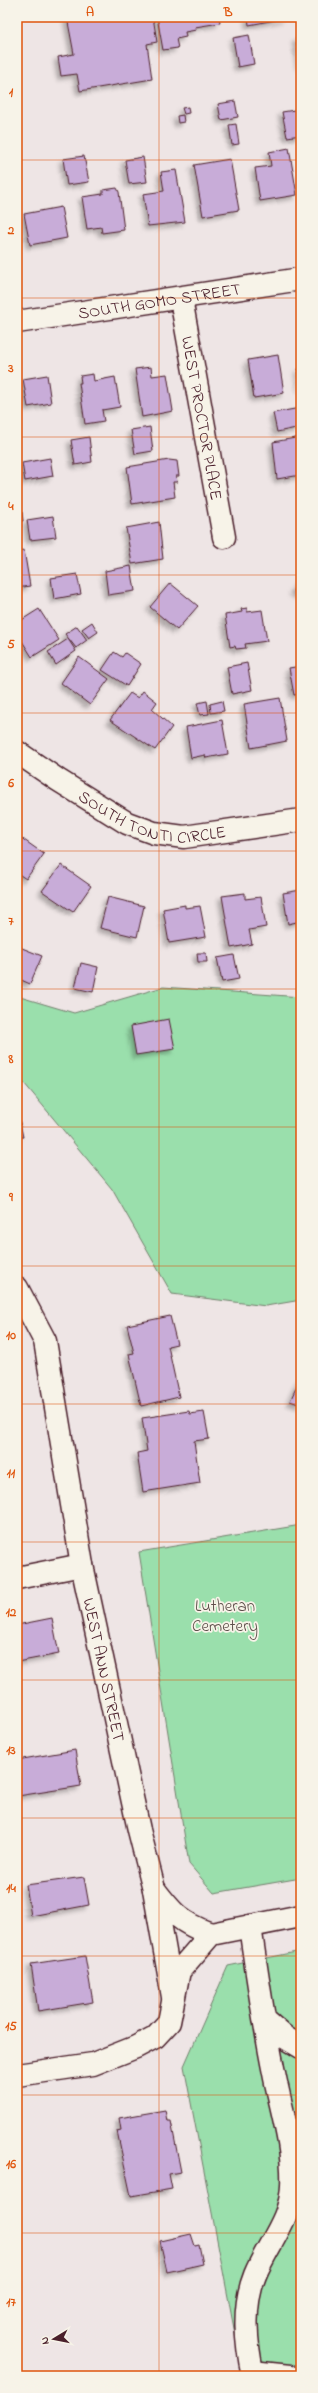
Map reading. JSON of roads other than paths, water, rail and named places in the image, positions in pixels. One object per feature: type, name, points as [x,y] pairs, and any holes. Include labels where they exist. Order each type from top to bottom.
[{"type":"street","name":"SOUTH GOMO STREET","points":[[17,322],[181,299],[301,279]]},
{"type":"street","name":"WEST PROCTOR PLACE","points":[[181,299],[224,537]]},
{"type":"street","name":"SOUTH TONTI CIRCLE","points":[[17,752],[58,780],[127,823],[154,833],[184,837],[301,820]]},
{"type":"street","name":"WEST ANN STREET","points":[[17,1288],[45,1341],[82,1565],[139,1830],[154,1889],[173,1997]]},
{"type":"street","points":[[17,1578],[82,1565]]},
{"type":"street","points":[[154,1889],[168,1907],[188,1925],[211,1934],[301,1916]]},
{"type":"street","points":[[250,1926],[265,2020],[287,2137],[292,2187],[281,2225],[255,2275],[248,2294],[246,2315],[252,2374],[290,2376]]},
{"type":"street","points":[[17,2075],[93,2064],[136,2048],[155,2037],[169,2022],[179,1971],[211,1934]]},
{"type":"street","points":[[265,2020],[286,2038],[301,2047]]},
{"type":"park label","name":"Lutheran Cemetery","points":[[225,1615]]}]
